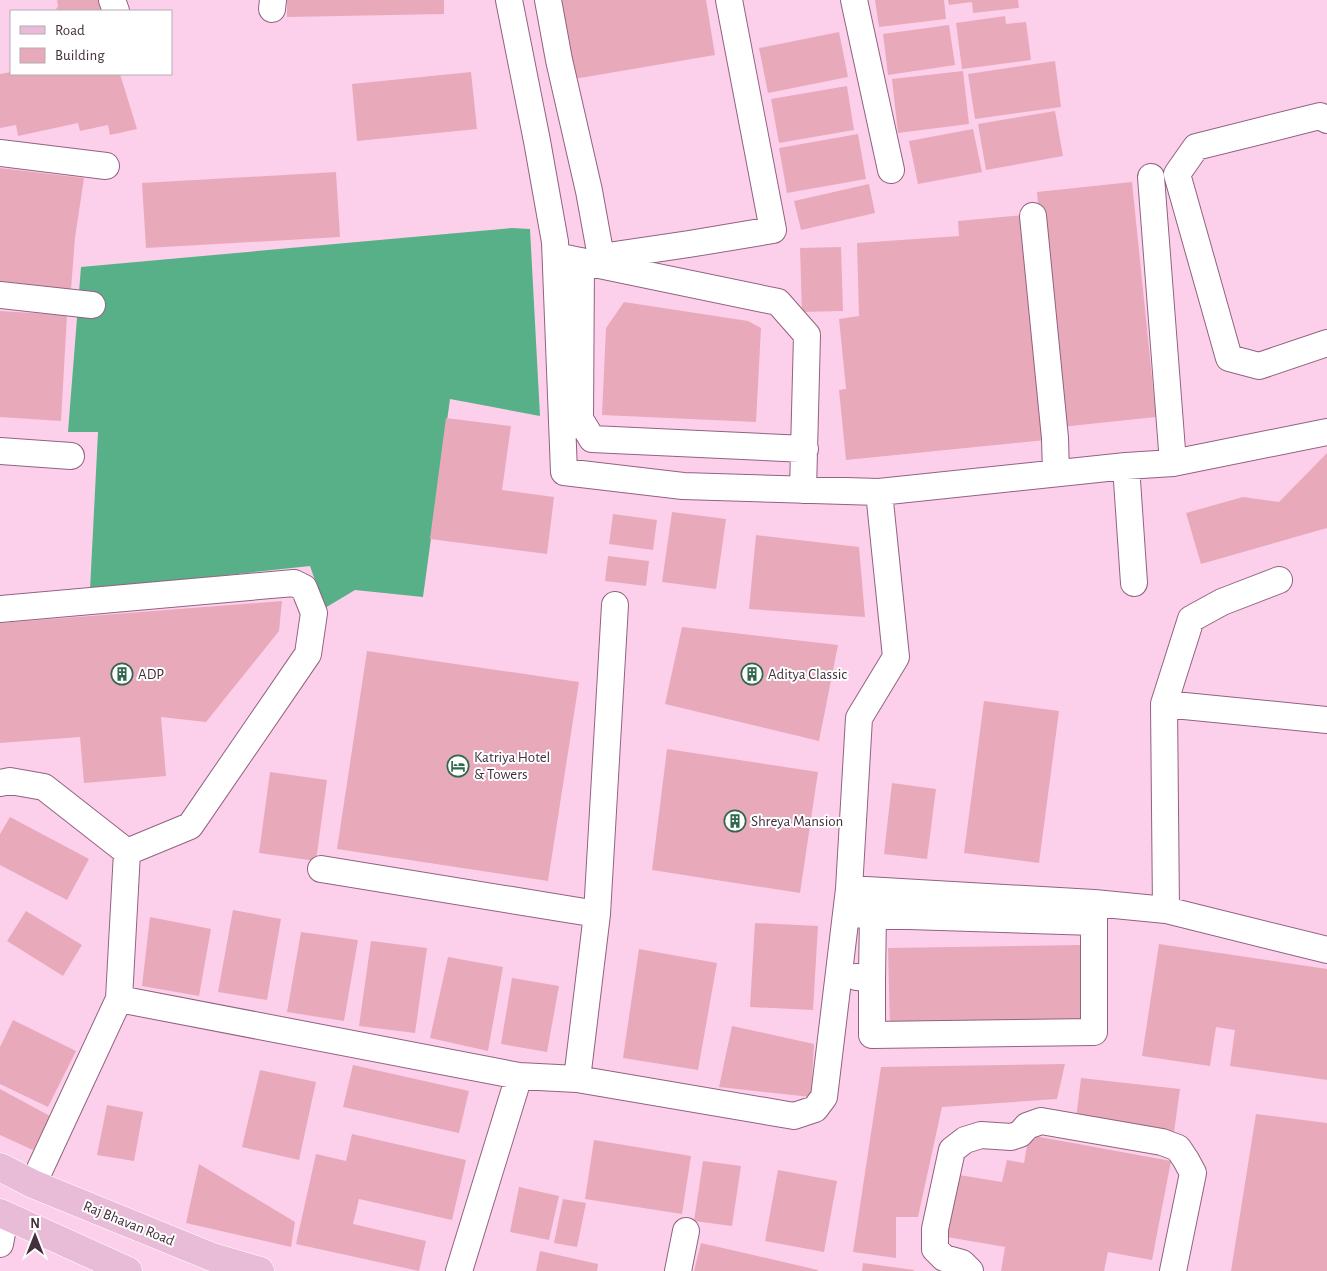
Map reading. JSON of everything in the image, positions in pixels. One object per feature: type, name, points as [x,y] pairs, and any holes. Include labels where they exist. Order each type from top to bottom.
[{"type":"main road","name":"Raj Bhavan Road","points":[[0,1167],[33,1184],[212,1257],[260,1271]]},
{"type":"main road","points":[[3,1215],[128,1271]]},
{"type":"street","points":[[509,0],[555,242],[564,472],[683,486],[879,492],[1126,466],[1173,463],[1327,432]]},
{"type":"street","points":[[548,0],[558,60],[589,191],[601,256],[773,230],[729,0]]},
{"type":"street","points":[[854,0],[891,170]]},
{"type":"street","points":[[1327,120],[1320,116],[1196,146],[1177,174],[1229,358],[1259,366],[1327,343]]},
{"type":"street","points":[[0,153],[106,166]]},
{"type":"street","points":[[1151,178],[1173,463]]},
{"type":"street","points":[[1032,216],[1055,438],[1056,474]]},
{"type":"street","points":[[556,256],[778,302],[808,335],[803,490]]},
{"type":"street","points":[[581,261],[580,419],[592,439],[804,450]]},
{"type":"street","points":[[0,295],[92,304]]},
{"type":"street","points":[[0,452],[71,456]]},
{"type":"street","points":[[1126,466],[1134,584]]},
{"type":"street","points":[[119,999],[519,1076],[577,1079],[794,1116],[815,1109],[824,1097],[848,901],[860,718],[896,657],[879,492]]},
{"type":"street","points":[[1166,910],[1164,704],[1190,619],[1222,602],[1279,580]]},
{"type":"street","points":[[0,609],[294,584],[304,588],[314,613],[308,654],[190,826],[127,852]]},
{"type":"street","points":[[577,1079],[597,914],[615,605]]},
{"type":"street","points":[[1164,704],[1327,720]]},
{"type":"street","points":[[0,783],[10,781],[44,787],[127,852]]},
{"type":"street","points":[[33,1184],[119,999],[127,852]]},
{"type":"street","points":[[320,870],[597,914]]},
{"type":"street","points":[[848,901],[1094,913]]},
{"type":"street","points":[[848,901],[873,914],[1094,913],[1166,910],[1327,950]]},
{"type":"street","points":[[873,914],[872,1035],[1094,1032],[1094,913]]},
{"type":"street","points":[[839,976],[872,978]]},
{"type":"street","points":[[459,1271],[519,1076]]},
{"type":"street","points":[[970,1271],[962,1263],[944,1258],[935,1249],[935,1229],[952,1150],[965,1140],[981,1135],[1011,1138],[1020,1134],[1027,1126],[1041,1121],[1162,1142],[1178,1148],[1194,1173],[1173,1271]]},
{"type":"street","points":[[0,1244],[3,1215]]},
{"type":"street","points":[[678,1271],[686,1231]]},
{"type":"green space","points":[[512,228],[530,229],[540,416],[450,399],[423,597],[355,590],[325,608],[310,566],[90,590],[98,432],[68,432],[81,267]]},
{"type":"building","points":[[57,0],[99,0],[102,10],[56,10],[58,6]]},
{"type":"building","points":[[287,0],[444,0],[444,14],[287,17]]},
{"type":"building","points":[[560,0],[706,0],[715,55],[574,79]]},
{"type":"building","points":[[875,0],[944,0],[946,19],[879,27]]},
{"type":"building","points":[[948,0],[1018,0],[1019,8],[973,13],[972,2],[949,5]]},
{"type":"building","points":[[1005,16],[1006,24],[1026,22],[1031,60],[962,69],[956,23]]},
{"type":"building","points":[[949,25],[955,65],[888,75],[883,34]]},
{"type":"building","points":[[839,32],[848,77],[768,93],[759,48]]},
{"type":"building","points":[[1055,61],[1061,107],[975,119],[968,74]]},
{"type":"building","points":[[963,71],[969,124],[898,133],[892,79]]},
{"type":"building","points":[[10,72],[10,75],[120,75],[137,129],[110,135],[108,125],[80,131],[78,123],[18,136],[16,125],[0,128],[0,74]]},
{"type":"building","points":[[471,72],[477,129],[357,141],[352,84]]},
{"type":"building","points":[[847,86],[854,130],[779,143],[771,99]]},
{"type":"building","points":[[1055,111],[1063,156],[986,170],[978,124]]},
{"type":"building","points":[[973,129],[982,172],[918,184],[909,141]]},
{"type":"building","points":[[858,134],[866,179],[787,193],[779,148]]},
{"type":"building","points":[[0,168],[84,178],[75,238],[71,289],[0,281]]},
{"type":"building","points":[[336,172],[340,237],[146,248],[142,183]]},
{"type":"building","points":[[1132,182],[1156,417],[1061,427],[1037,192]]},
{"type":"building","points":[[869,184],[875,213],[801,230],[794,201]]},
{"type":"building","points":[[1023,215],[1046,440],[846,460],[839,390],[846,389],[839,319],[859,316],[857,243],[959,236],[958,221]]},
{"type":"building","points":[[841,247],[843,311],[802,312],[800,248]]},
{"type":"building","points":[[624,302],[748,321],[761,328],[756,422],[602,415],[606,328]]},
{"type":"building","points":[[0,311],[67,315],[61,421],[0,417]]},
{"type":"building","points":[[446,418],[511,426],[502,490],[554,497],[547,554],[430,539]]},
{"type":"building","points":[[1327,453],[1327,528],[1201,564],[1186,513],[1243,497],[1279,502]]},
{"type":"building","points":[[672,512],[726,519],[716,589],[662,582]]},
{"type":"building","points":[[613,514],[657,520],[653,550],[609,544]]},
{"type":"building","points":[[756,535],[859,547],[865,617],[749,609]]},
{"type":"building","points":[[608,556],[649,561],[646,586],[605,581]]},
{"type":"building","name":"ADP","points":[[282,601],[279,631],[206,722],[161,717],[166,776],[84,783],[80,737],[0,743],[0,623]]},
{"type":"building","name":"Aditya Classic","points":[[682,627],[838,645],[819,741],[665,704]]},
{"type":"building","name":"Katriya Hotel & Towers","points":[[367,651],[579,682],[548,881],[337,849]]},
{"type":"building","points":[[984,701],[1059,711],[1039,863],[964,853]]},
{"type":"building","name":"Shreya Mansion","points":[[667,749],[818,772],[800,893],[652,870]]},
{"type":"building","points":[[270,772],[327,780],[316,861],[259,853]]},
{"type":"building","points":[[892,783],[936,789],[927,859],[884,854]]},
{"type":"building","points":[[10,817],[89,859],[67,900],[0,865],[0,834]]},
{"type":"building","points":[[233,910],[281,919],[267,1000],[218,992]]},
{"type":"building","points":[[26,911],[82,945],[63,976],[7,941]]},
{"type":"building","points":[[150,917],[211,929],[199,996],[142,986]]},
{"type":"building","points":[[755,923],[818,926],[813,1010],[750,1007]]},
{"type":"building","points":[[301,932],[358,940],[344,1021],[287,1012]]},
{"type":"building","points":[[371,941],[427,948],[415,1033],[359,1026]]},
{"type":"building","points":[[1159,944],[1327,969],[1327,1080],[1230,1066],[1235,1030],[1216,1027],[1210,1066],[1142,1056]]},
{"type":"building","points":[[1080,945],[1082,1022],[890,1026],[888,948]]},
{"type":"building","points":[[639,949],[717,963],[698,1070],[623,1058]]},
{"type":"building","points":[[448,957],[503,967],[488,1051],[430,1038]]},
{"type":"building","points":[[512,978],[559,986],[547,1052],[501,1044]]},
{"type":"building","points":[[13,1020],[76,1051],[48,1107],[0,1084],[0,1047]]},
{"type":"building","points":[[732,1026],[814,1044],[811,1097],[719,1087]]},
{"type":"building","points":[[1065,1064],[1057,1099],[942,1107],[918,1217],[896,1217],[896,1258],[853,1252],[881,1067]]},
{"type":"building","points":[[353,1065],[469,1091],[459,1133],[343,1107]]},
{"type":"building","points":[[260,1070],[316,1082],[299,1160],[242,1147]]},
{"type":"building","points":[[1081,1078],[1180,1089],[1174,1132],[1076,1118]]},
{"type":"building","points":[[0,1089],[50,1116],[33,1150],[0,1135]]},
{"type":"building","points":[[107,1105],[143,1112],[134,1161],[97,1155]]},
{"type":"building","points":[[1256,1114],[1327,1123],[1327,1271],[1231,1271]]},
{"type":"building","points":[[352,1134],[466,1160],[452,1220],[359,1199],[353,1224],[426,1241],[419,1271],[296,1244],[316,1154],[346,1161]]},
{"type":"building","points":[[1029,1135],[1171,1161],[1152,1260],[1108,1252],[1104,1271],[1001,1271],[1005,1247],[947,1237],[959,1175],[1002,1182],[1007,1160],[1024,1163]]},
{"type":"building","points":[[594,1140],[691,1156],[682,1214],[585,1199]]},
{"type":"building","points":[[703,1161],[741,1166],[732,1226],[694,1221]]},
{"type":"building","points":[[199,1164],[295,1222],[291,1247],[186,1223]]},
{"type":"building","points":[[778,1170],[837,1181],[824,1252],[765,1241]]},
{"type":"building","points":[[519,1187],[559,1196],[549,1240],[510,1232]]},
{"type":"building","points":[[563,1199],[586,1203],[577,1247],[554,1243]]},
{"type":"building","points":[[701,1243],[818,1270],[818,1271],[694,1271]]},
{"type":"building","points":[[540,1251],[598,1264],[597,1271],[536,1271]]},
{"type":"building","points":[[863,1263],[914,1270],[914,1271],[862,1271]]},
{"type":"place","name":"ADP","points":[[122,674]]},
{"type":"place","name":"Aditya Classic","points":[[752,674]]},
{"type":"place","name":"Katriya Hotel & Towers","points":[[458,766]]},
{"type":"place","name":"Shreya Mansion","points":[[735,821]]}]
